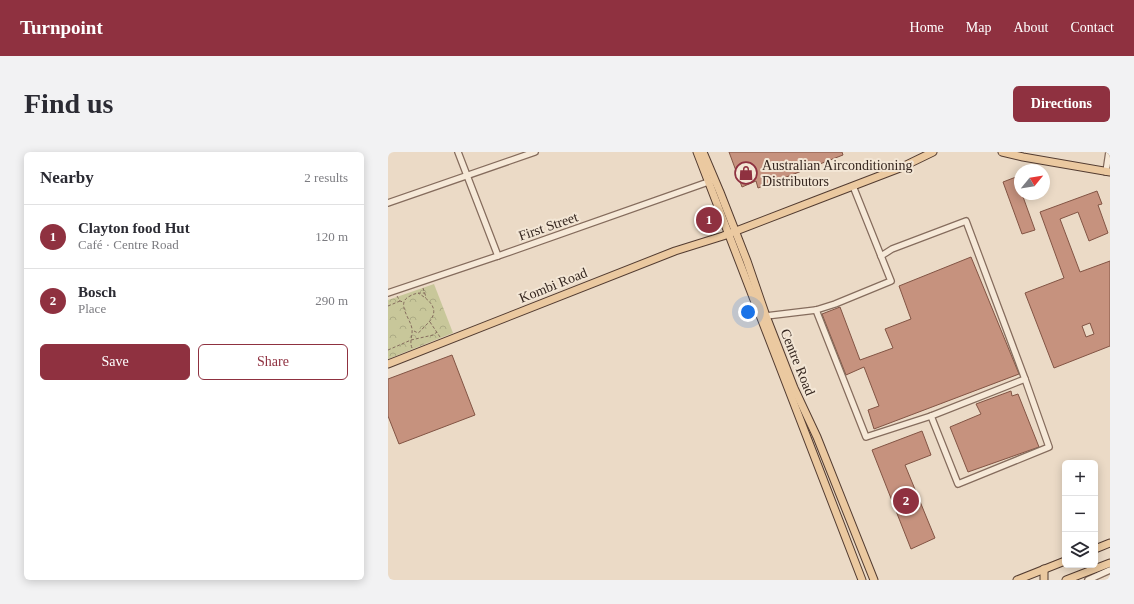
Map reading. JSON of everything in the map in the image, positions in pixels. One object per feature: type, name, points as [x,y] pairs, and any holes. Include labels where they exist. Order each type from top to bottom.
[{"type":"main road","name":"Centre Road","points":[[697,152],[712,181]]},
{"type":"main road","name":"Centre Road","points":[[703,152],[712,181],[862,580]]},
{"type":"main road","name":"Kombi Road","points":[[388,364],[675,251],[732,232],[900,168],[933,152]]},
{"type":"main road","points":[[1002,152],[1108,172]]},
{"type":"main road","name":"Centre Road","points":[[732,232],[747,261],[766,316],[794,388],[816,437],[874,580]]},
{"type":"main road","points":[[1098,548],[1110,543]]},
{"type":"main road","points":[[1017,580],[1062,562]]},
{"type":"main road","points":[[1066,580],[1110,563]]},
{"type":"main road","points":[[1044,569],[1044,580]]},
{"type":"street","points":[[458,152],[498,256]]},
{"type":"street","points":[[388,202],[535,152]]},
{"type":"street","points":[[1108,172],[1109,152]]},
{"type":"street","name":"First Street","points":[[388,293],[712,181]]},
{"type":"street","points":[[766,316],[816,310],[891,282],[853,186]]},
{"type":"street","points":[[881,256],[892,249],[966,220],[1049,447],[958,484],[931,416]]},
{"type":"street","points":[[816,310],[866,438],[931,416],[1025,379]]},
{"type":"street","points":[[1088,580],[1110,570]]},
{"type":"path","points":[[421,282],[425,293],[425,299]]},
{"type":"path","points":[[395,291],[400,301],[403,303]]},
{"type":"path","points":[[414,354],[410,344],[413,331],[403,303],[407,297],[418,293],[425,293]]},
{"type":"path","points":[[413,331],[418,333],[430,322],[434,314],[434,308],[431,303],[418,293]]},
{"type":"path","points":[[388,306],[400,301]]},
{"type":"path","points":[[430,322],[444,342]]},
{"type":"path","points":[[388,350],[411,340],[433,335],[437,332]]},
{"type":"green space","points":[[434,284],[453,333],[388,359],[388,300]]},
{"type":"building","points":[[729,152],[842,152],[843,155],[758,188],[756,181],[742,187]]},
{"type":"building","points":[[1014,178],[1014,200],[1024,200],[1035,230],[1022,234],[1003,182]]},
{"type":"building","points":[[1097,191],[1102,204],[1098,205],[1108,233],[1089,241],[1078,212],[1060,219],[1080,272],[1110,261],[1110,346],[1054,368],[1025,293],[1064,278],[1040,212]],"holes":[[[1090,323],[1094,334],[1086,337],[1082,326]]]},
{"type":"building","points":[[971,257],[1019,374],[874,429],[868,410],[879,406],[864,367],[846,375],[822,314],[840,307],[860,360],[893,348],[885,329],[911,319],[899,286]]},
{"type":"building","points":[[452,355],[475,415],[399,444],[388,416],[388,379]]},
{"type":"building","points":[[1011,391],[1012,396],[1018,394],[1039,447],[968,472],[950,427],[981,414],[976,404]]},
{"type":"building","points":[[922,431],[931,455],[905,465],[935,538],[911,549],[872,450]]},
{"type":"place","name":"Australian Airconditioning Distributors","points":[[746,173]]},
{"type":"place","name":"Clayton food Hut","points":[[709,220]]},
{"type":"place","name":"Bosch","points":[[906,501]]}]
